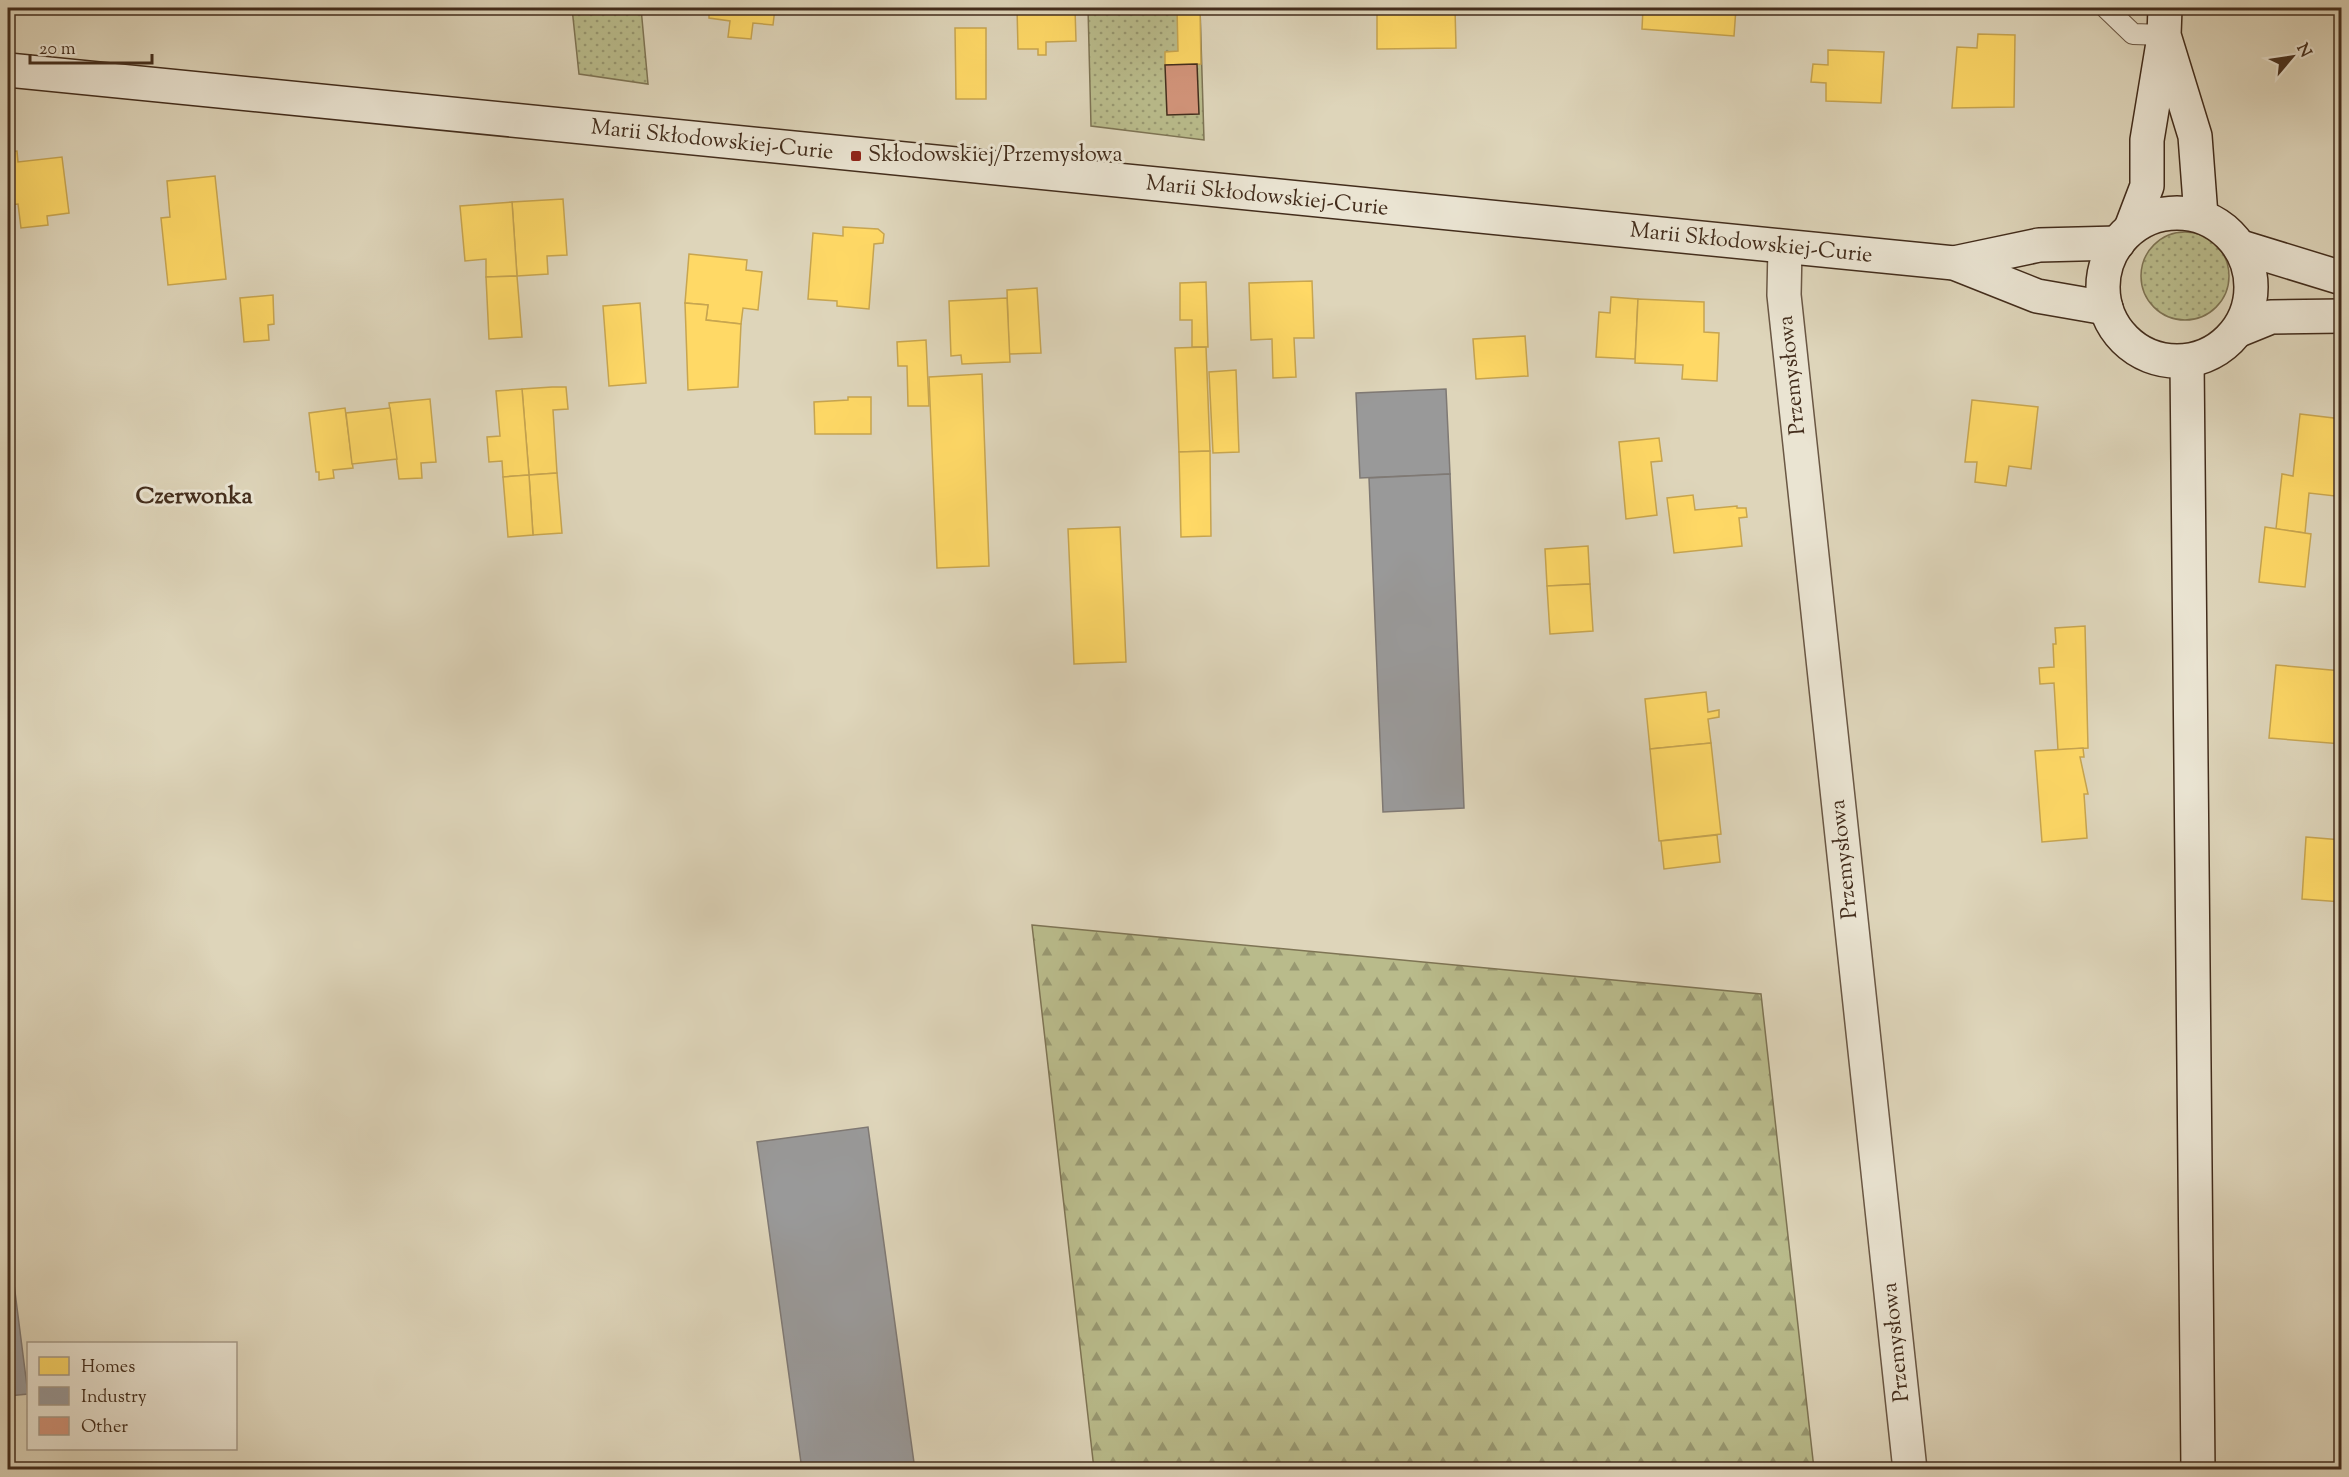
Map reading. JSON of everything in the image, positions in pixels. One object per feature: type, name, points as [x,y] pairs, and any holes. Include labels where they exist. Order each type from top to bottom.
[{"type":"street","points":[[2164,21],[2195,136],[2201,216]]},
{"type":"street","points":[[2125,236],[2153,217],[2169,214],[2201,216],[2223,228],[2241,247],[2249,267],[2253,288],[2249,310],[2239,330],[2226,345],[2210,355],[2187,362],[2170,362],[2151,357],[2133,348],[2119,334],[2106,308],[2107,259],[2125,236],[2147,186],[2147,140],[2164,21]]},
{"type":"street","name":"Marii Skłodowskiej-Curie","points":[[8,70],[1954,263],[2037,296],[2106,308]]},
{"type":"street","name":"Marii Skłodowskiej-Curie","points":[[1954,263],[2039,245],[2125,236]]},
{"type":"street","name":"Przemysłowa","points":[[1785,247],[1784,295],[1910,1470]]},
{"type":"street","points":[[2241,247],[2342,278]]},
{"type":"street","points":[[2239,330],[2271,317],[2342,316]]},
{"type":"street","points":[[2187,362],[2198,1470]]},
{"type":"lane","points":[[2106,8],[2133,34],[2164,21]]},
{"type":"green space","points":[[572,8],[641,8],[648,84],[579,74]]},
{"type":"green space","points":[[1088,8],[1200,8],[1204,140],[1091,126]]},
{"type":"green space","points":[[2176,232],[2194,232],[2210,239],[2222,251],[2229,267],[2229,285],[2222,301],[2210,313],[2194,320],[2176,320],[2160,313],[2148,301],[2141,285],[2141,267],[2148,251],[2160,239]]},
{"type":"green space","points":[[1032,925],[1761,994],[1814,1469],[1094,1469]]},
{"type":"building: Homes","points":[[709,8],[775,8],[773,25],[753,23],[751,39],[728,37],[730,21],[709,18]]},
{"type":"building: Homes","points":[[1017,8],[1075,8],[1076,41],[1046,42],[1046,55],[1038,55],[1038,49],[1018,49]]},
{"type":"building: Homes","points":[[1177,8],[1200,8],[1201,64],[1165,65],[1165,52],[1178,51]]},
{"type":"building: Homes","points":[[1377,8],[1455,8],[1456,48],[1377,49]]},
{"type":"building: Homes","points":[[1643,8],[1736,8],[1734,36],[1642,29]]},
{"type":"building: Homes","points":[[955,28],[986,28],[986,99],[956,99]]},
{"type":"building: Homes","points":[[1978,34],[2015,35],[2014,107],[1952,108],[1957,47],[1977,48]]},
{"type":"building: Homes","points":[[1828,50],[1884,52],[1881,103],[1826,101],[1826,83],[1811,82],[1813,64],[1828,65]]},
{"type":"building: Homes","points":[[17,151],[18,162],[62,157],[69,213],[47,216],[48,225],[21,228],[18,204],[8,205],[8,152]]},
{"type":"building: Homes","points":[[215,176],[226,279],[168,285],[161,218],[170,217],[167,181]]},
{"type":"building: Homes","points":[[563,199],[567,255],[547,256],[548,274],[517,276],[512,202]]},
{"type":"building: Homes","points":[[512,202],[517,276],[486,277],[486,259],[465,261],[460,206]]},
{"type":"building: Homes","points":[[843,227],[878,229],[884,234],[883,243],[874,244],[869,309],[837,306],[837,301],[808,299],[813,233],[843,236]]},
{"type":"building: Homes","points":[[689,254],[747,260],[746,270],[762,272],[758,310],[743,308],[741,324],[706,320],[708,305],[685,303]]},
{"type":"building: Homes","points":[[517,276],[522,337],[489,339],[486,277]]},
{"type":"building: Homes","points":[[1312,281],[1314,338],[1294,338],[1296,377],[1273,378],[1272,339],[1251,340],[1249,283]]},
{"type":"building: Homes","points":[[1206,282],[1208,347],[1192,347],[1192,320],[1180,320],[1180,283]]},
{"type":"building: Homes","points":[[1037,288],[1041,353],[1009,354],[1007,290]]},
{"type":"building: Homes","points":[[273,295],[274,324],[268,325],[269,340],[244,342],[240,298]]},
{"type":"building: Homes","points":[[1611,297],[1638,299],[1635,359],[1596,357],[1599,312],[1610,313]]},
{"type":"building: Homes","points":[[1007,298],[1010,362],[962,364],[961,355],[951,356],[949,301]]},
{"type":"building: Homes","points":[[1638,299],[1704,302],[1704,332],[1719,333],[1717,381],[1682,379],[1683,365],[1635,363]]},
{"type":"building: Homes","points":[[640,303],[646,383],[609,386],[603,306]]},
{"type":"building: Homes","points":[[685,303],[708,305],[706,320],[741,324],[738,387],[688,390]]},
{"type":"building: Homes","points":[[1525,336],[1528,376],[1476,379],[1473,339]]},
{"type":"building: Homes","points":[[926,340],[929,406],[908,406],[907,366],[898,366],[897,342]]},
{"type":"building: Homes","points":[[1206,347],[1210,451],[1179,452],[1175,348]]},
{"type":"building: Homes","points":[[1236,370],[1239,452],[1213,453],[1209,372]]},
{"type":"building: Homes","points":[[982,374],[989,566],[937,568],[929,377]]},
{"type":"building: Homes","points":[[566,387],[568,409],[553,410],[557,473],[529,475],[522,389]]},
{"type":"building: Homes","points":[[522,389],[529,475],[503,477],[502,461],[489,462],[487,437],[500,436],[496,391]]},
{"type":"building: Homes","points":[[848,397],[871,397],[871,434],[815,434],[814,402],[848,400]]},
{"type":"building: Homes","points":[[430,399],[436,462],[421,463],[422,478],[399,479],[389,403]]},
{"type":"building: Homes","points":[[1972,400],[2038,407],[2031,469],[2009,466],[2006,486],[1975,482],[1977,462],[1965,462]]},
{"type":"building: Homes","points":[[345,408],[353,468],[333,470],[334,478],[319,480],[309,413]]},
{"type":"building: Homes","points":[[390,408],[397,459],[352,464],[346,413]]},
{"type":"building: Homes","points":[[2300,414],[2342,419],[2342,482],[2336,482],[2335,496],[2309,493],[2305,533],[2276,529],[2282,474],[2293,476]]},
{"type":"building: Homes","points":[[1659,438],[1662,461],[1651,462],[1657,515],[1626,519],[1619,442]]},
{"type":"building: Homes","points":[[1210,451],[1211,536],[1181,537],[1179,452]]},
{"type":"building: Homes","points":[[557,473],[562,533],[533,535],[529,475]]},
{"type":"building: Homes","points":[[529,475],[533,535],[508,537],[503,477]]},
{"type":"building: Homes","points":[[1693,495],[1695,510],[1737,506],[1737,508],[1746,508],[1747,517],[1739,518],[1742,546],[1674,553],[1667,498]]},
{"type":"building: Homes","points":[[1120,527],[1126,662],[1074,664],[1068,529]]},
{"type":"building: Homes","points":[[2265,527],[2311,534],[2305,587],[2259,582]]},
{"type":"building: Homes","points":[[1588,546],[1590,584],[1547,586],[1545,549]]},
{"type":"building: Homes","points":[[1590,584],[1593,631],[1550,634],[1547,586]]},
{"type":"building: Homes","points":[[2085,626],[2088,748],[2058,750],[2054,683],[2040,684],[2039,668],[2054,667],[2055,628]]},
{"type":"building: Homes","points":[[2276,665],[2342,671],[2342,744],[2269,738]]},
{"type":"building: Homes","points":[[1706,692],[1708,712],[1719,710],[1719,717],[1708,719],[1711,743],[1650,749],[1645,699]]},
{"type":"building: Homes","points":[[1711,743],[1721,834],[1659,841],[1650,749]]},
{"type":"building: Homes","points":[[2083,748],[2084,757],[2080,757],[2088,794],[2084,794],[2087,838],[2042,842],[2035,751]]},
{"type":"building: Homes","points":[[1717,835],[1720,862],[1664,869],[1661,841]]},
{"type":"building: Homes","points":[[2306,837],[2342,840],[2342,902],[2302,899]]},
{"type":"building: Homes","points":[[2342,1424],[2342,1470],[2337,1470]]},
{"type":"building: Industry","points":[[1446,389],[1450,474],[1360,478],[1356,393]]},
{"type":"building: Industry","points":[[1450,474],[1464,808],[1383,812],[1369,478]]},
{"type":"building: Industry","points":[[868,1127],[915,1470],[802,1470],[757,1142]]},
{"type":"building: Industry","points":[[8,1237],[27,1394],[8,1396]]},
{"type":"building: Other","points":[[1197,64],[1199,114],[1167,115],[1165,65]]},
{"type":"place","name":"Skłodowskiej/Przemysłowa","points":[[856,156]]},
{"type":"district","name":"Czerwonka","points":[[194,497]]}]
